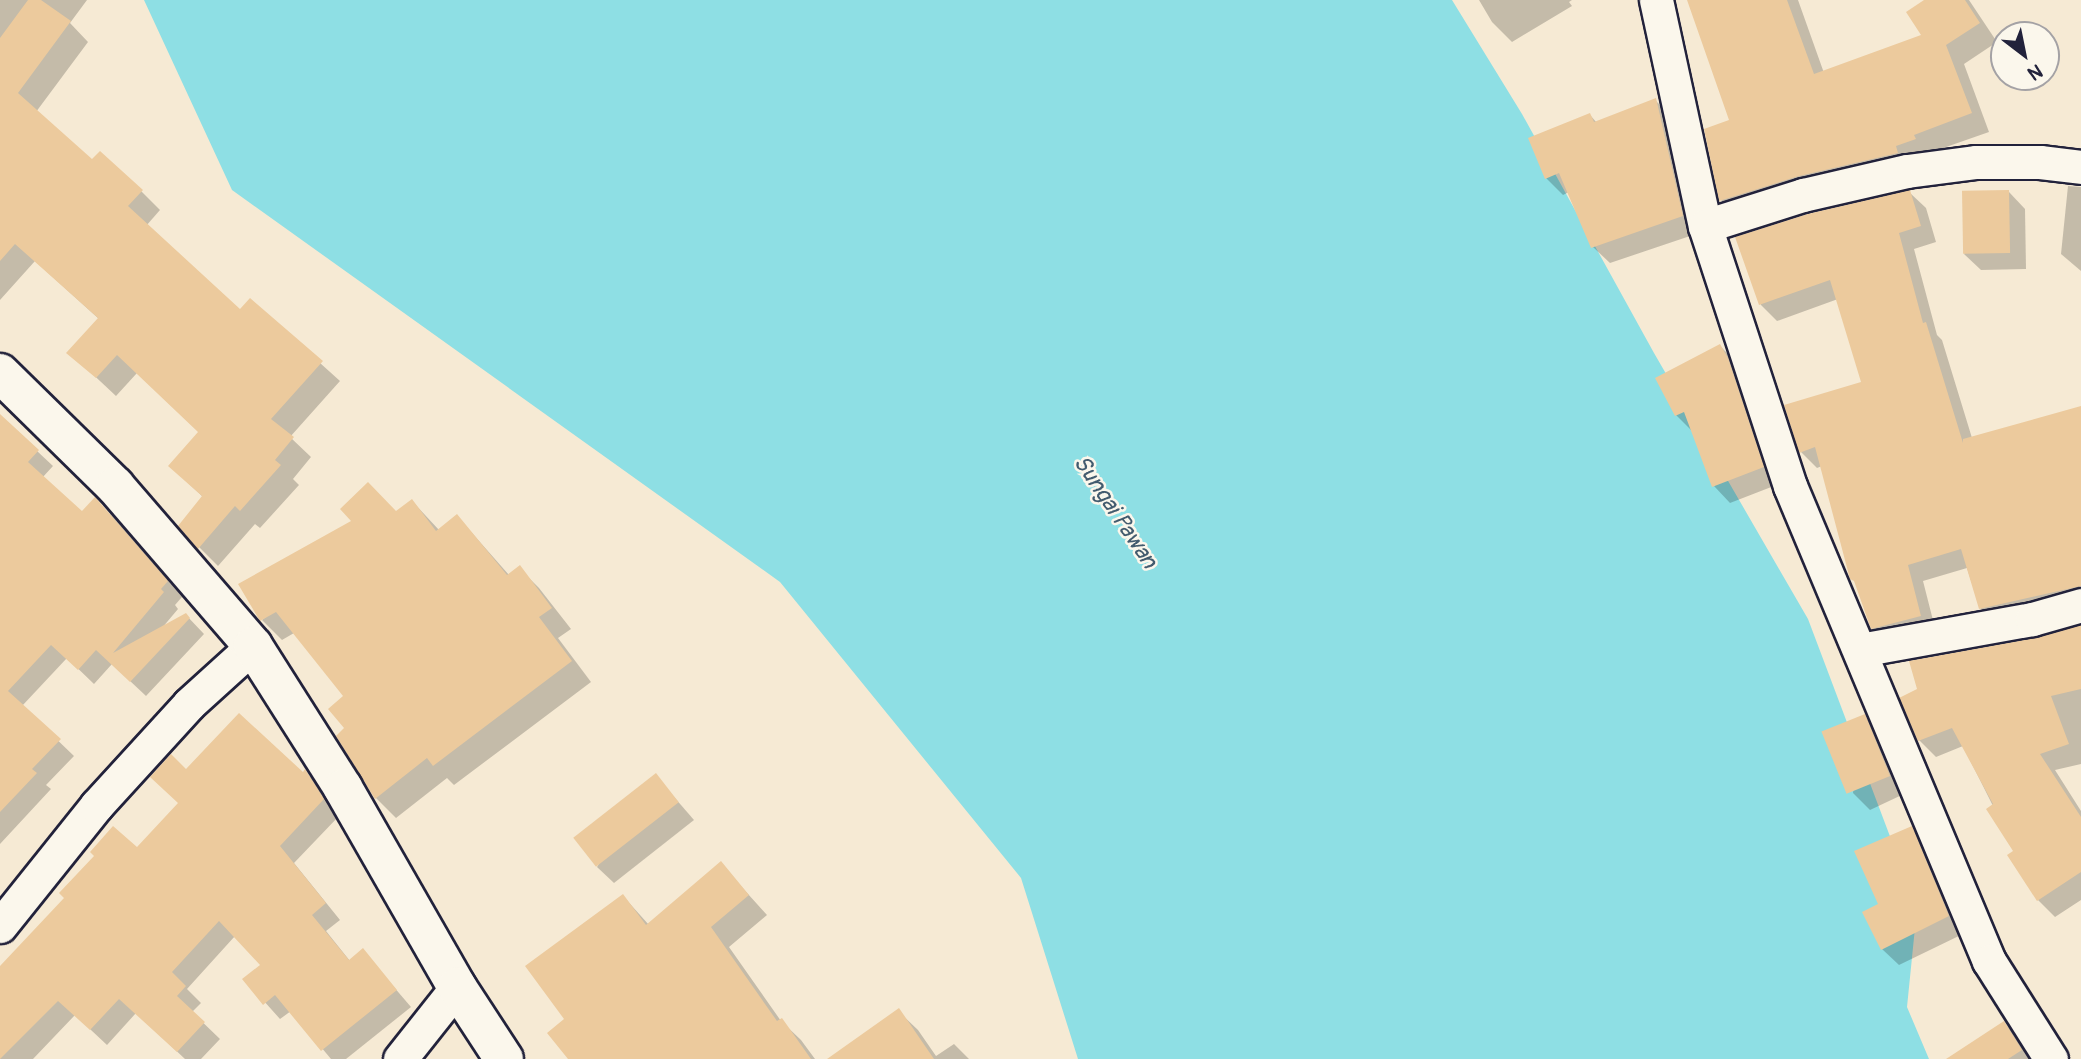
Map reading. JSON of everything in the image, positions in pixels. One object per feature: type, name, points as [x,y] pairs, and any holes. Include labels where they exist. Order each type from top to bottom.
[{"type":"main road","points":[[0,373],[115,486],[253,646],[343,788],[457,987],[504,1059]]},
{"type":"street","points":[[1656,0],[1705,226],[1790,486],[1989,961],[2051,1059]]},
{"type":"street","points":[[1705,226],[1803,195],[1907,171],[1976,162],[2040,162],[2081,167]]},
{"type":"street","points":[[1860,650],[2032,619],[2081,605]]},
{"type":"street","points":[[0,926],[96,806],[189,704],[253,646]]},
{"type":"street","points":[[400,1059],[457,987]]},
{"type":"water","name":"Sungai Pawan","points":[[144,0],[1452,0],[1522,114],[1654,353],[1808,619],[1917,908],[1907,1007],[1929,1059],[1078,1059],[1021,878],[780,582],[232,190]]},
{"type":"building","points":[[28,0],[41,0],[71,21],[18,93],[92,159],[100,151],[143,190],[128,206],[240,309],[250,298],[323,361],[271,419],[294,437],[275,460],[281,465],[240,511],[235,506],[198,549],[178,526],[202,496],[168,466],[198,432],[117,355],[96,378],[66,353],[98,318],[15,244],[0,261],[0,38]]},
{"type":"building","points":[[1687,0],[1787,0],[1814,74],[1921,35],[1906,12],[1924,0],[1965,0],[1980,23],[1946,45],[1972,113],[1914,135],[1916,139],[1896,146],[1898,153],[1799,176],[1719,201],[1704,129],[1729,120]]},
{"type":"building","points":[[1656,98],[1683,216],[1591,248],[1559,173],[1545,179],[1528,138],[1590,113],[1594,122]]},
{"type":"building","points":[[1910,190],[1921,226],[1899,233],[1923,323],[1926,322],[1963,443],[1963,439],[2081,406],[2081,586],[1979,609],[1961,549],[1908,565],[1921,616],[1871,629],[1854,581],[1850,579],[1815,447],[1799,453],[1784,405],[1861,382],[1830,280],[1759,305],[1735,237],[1808,214]]},
{"type":"building","points":[[2009,190],[2010,253],[1963,254],[1962,191]]},
{"type":"building","points":[[1720,344],[1728,358],[1764,467],[1712,487],[1684,412],[1675,416],[1655,378]]},
{"type":"building","points":[[0,414],[39,450],[28,462],[82,511],[95,497],[168,581],[161,589],[164,592],[113,653],[186,613],[190,618],[130,682],[96,650],[78,670],[51,645],[8,691],[61,739],[32,769],[37,773],[0,812]]},
{"type":"building","points":[[368,482],[396,511],[412,499],[436,531],[457,514],[507,575],[520,565],[552,608],[539,617],[572,661],[433,766],[427,758],[375,799],[336,736],[344,728],[328,709],[343,696],[276,612],[260,621],[238,584],[351,521],[340,509]]},
{"type":"building","points":[[2081,625],[2081,689],[2051,696],[2069,744],[2040,754],[2081,817],[2081,872],[2037,901],[2007,855],[2013,851],[1986,809],[1993,804],[1952,728],[1918,741],[1899,698],[1917,689],[1909,661],[2035,638]]},
{"type":"building","points":[[239,713],[303,772],[305,769],[324,799],[280,846],[326,903],[312,915],[349,960],[363,948],[397,990],[321,1051],[275,995],[263,1005],[242,979],[260,965],[219,921],[172,972],[186,986],[177,996],[205,1022],[177,1052],[119,999],[90,1030],[58,1001],[0,1059],[0,966],[64,898],[59,893],[94,856],[90,852],[113,826],[137,847],[178,803],[150,777],[171,754],[186,769]]},
{"type":"building","points":[[1865,714],[1890,776],[1847,794],[1821,732]]},
{"type":"building","points":[[656,773],[679,802],[596,867],[573,838]]},
{"type":"building","points":[[1912,826],[1949,916],[1881,950],[1862,912],[1878,904],[1854,851]]},
{"type":"building","points":[[721,861],[749,895],[711,927],[777,1021],[782,1018],[811,1059],[568,1059],[547,1033],[564,1019],[525,966],[623,894],[646,925]]},
{"type":"building","points":[[899,1008],[934,1059],[827,1059]]},
{"type":"building","points":[[2004,1021],[2022,1050],[2008,1059],[1946,1059]]}]
